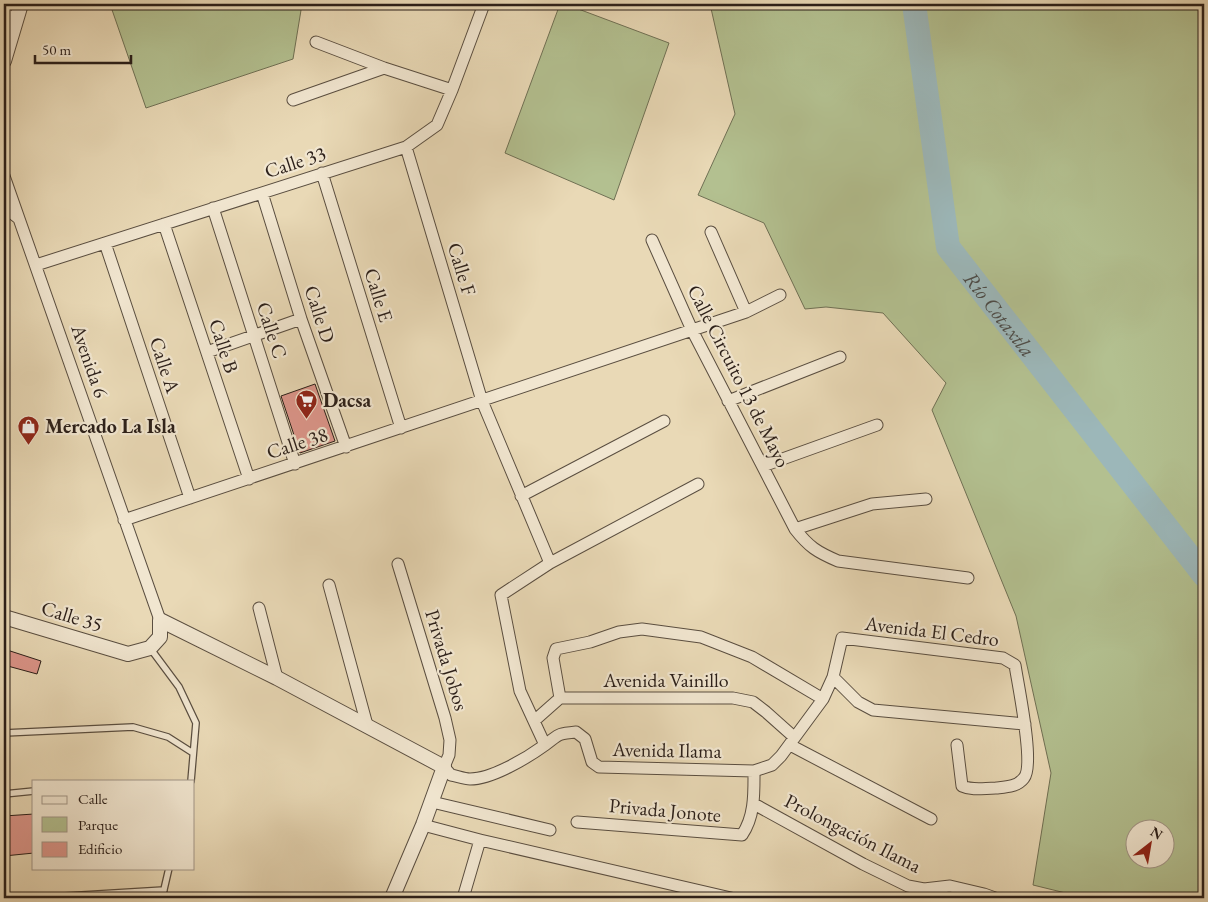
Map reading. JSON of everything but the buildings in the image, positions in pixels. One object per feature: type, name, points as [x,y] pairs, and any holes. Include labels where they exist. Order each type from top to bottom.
[{"type":"street","points":[[4,61],[21,4]]},
{"type":"street","name":"Calle 33","points":[[36,265],[406,147],[437,125],[484,4]]},
{"type":"street","points":[[4,10],[14,23]]},
{"type":"street","points":[[316,42],[384,68],[452,90]]},
{"type":"street","points":[[293,100],[384,68]]},
{"type":"street","name":"Calle F","points":[[406,147],[482,401],[550,563]]},
{"type":"street","name":"Calle E","points":[[322,173],[401,428]]},
{"type":"street","name":"Avenida 6","points":[[4,176],[160,620]]},
{"type":"street","name":"Calle D","points":[[262,193],[301,319],[346,447]]},
{"type":"street","points":[[4,207],[19,219]]},
{"type":"street","name":"Calle C","points":[[213,208],[295,464]]},
{"type":"street","name":"Calle B","points":[[164,224],[249,479]]},
{"type":"street","points":[[711,232],[746,312]]},
{"type":"street","name":"Calle Circuito 13 de Mayo","points":[[652,240],[692,330],[795,529],[805,542],[820,553],[838,560],[968,578]]},
{"type":"street","name":"Calle A","points":[[105,243],[190,498]]},
{"type":"street","name":"Calle 38","points":[[124,520],[746,312],[780,296]]},
{"type":"street","points":[[206,352],[301,319]]},
{"type":"street","points":[[728,401],[840,357]]},
{"type":"street","points":[[521,496],[664,421]]},
{"type":"street","points":[[763,466],[877,425]]},
{"type":"street","points":[[150,648],[160,637],[160,620],[277,678],[444,766],[451,775],[470,779],[488,775],[507,767],[545,745],[520,691],[502,595],[550,563],[698,484]]},
{"type":"street","points":[[795,529],[872,504],[926,498]]},
{"type":"street","name":"Privada Jobos","points":[[398,564],[445,718],[450,740],[449,755],[444,766]]},
{"type":"street","points":[[329,586],[367,725]]},
{"type":"street","points":[[259,608],[277,678]]},
{"type":"street","name":"Calle 35","points":[[4,617],[128,654],[150,648]]},
{"type":"street","points":[[534,721],[560,698],[553,658],[556,648],[590,642],[619,632],[642,629],[701,637],[710,640],[752,657],[823,699]]},
{"type":"street","name":"Avenida El Cedro","points":[[832,677],[842,638],[1003,658],[1015,665],[1025,724]]},
{"type":"street","points":[[754,804],[754,771],[772,765],[792,741],[823,699],[832,677],[858,702],[873,710],[1025,724],[1028,773],[1023,780],[1011,787],[969,789],[962,786],[957,745]]},
{"type":"street","name":"Avenida Vainillo","points":[[560,698],[733,698],[753,702],[766,712],[792,741],[931,819]]},
{"type":"street","name":"Avenida Ilama","points":[[545,745],[558,734],[576,732],[585,739],[592,762],[599,768],[754,771]]},
{"type":"street","points":[[392,898],[423,825],[444,766]]},
{"type":"street","points":[[432,802],[550,830]]},
{"type":"street","name":"Privada Jonote","points":[[577,822],[742,835],[747,828],[754,804]]},
{"type":"street","name":"Prolongación Ilama","points":[[754,804],[863,864],[908,886],[924,889],[950,886],[995,898]]},
{"type":"street","points":[[423,825],[732,898]]},
{"type":"street","points":[[463,898],[480,840]]},
{"type":"lane","points":[[150,648],[179,687],[196,724],[191,780]]},
{"type":"lane","points":[[4,733],[133,727],[168,737],[193,753]]},
{"type":"lane","points":[[4,794],[32,792]]},
{"type":"lane","points":[[162,898],[169,870]]},
{"type":"lane","points":[[32,898],[164,890]]},
{"type":"green space","points":[[110,4],[302,4],[293,59],[146,108]]},
{"type":"green space","points":[[560,4],[565,4],[669,43],[614,200],[505,153]]},
{"type":"green space","points":[[710,4],[1204,4],[1204,898],[1086,898],[1033,885],[1051,773],[1016,616],[932,410],[946,383],[883,313],[826,307],[805,309],[764,223],[698,195],[735,114]]},
{"type":"waterway","name":"Río Cotaxtla","points":[[914,4],[948,247],[1204,575]]},
{"type":"place","name":"Dacsa","points":[[307,419]]},
{"type":"place","name":"Mercado La Isla","points":[[29,445]]}]
